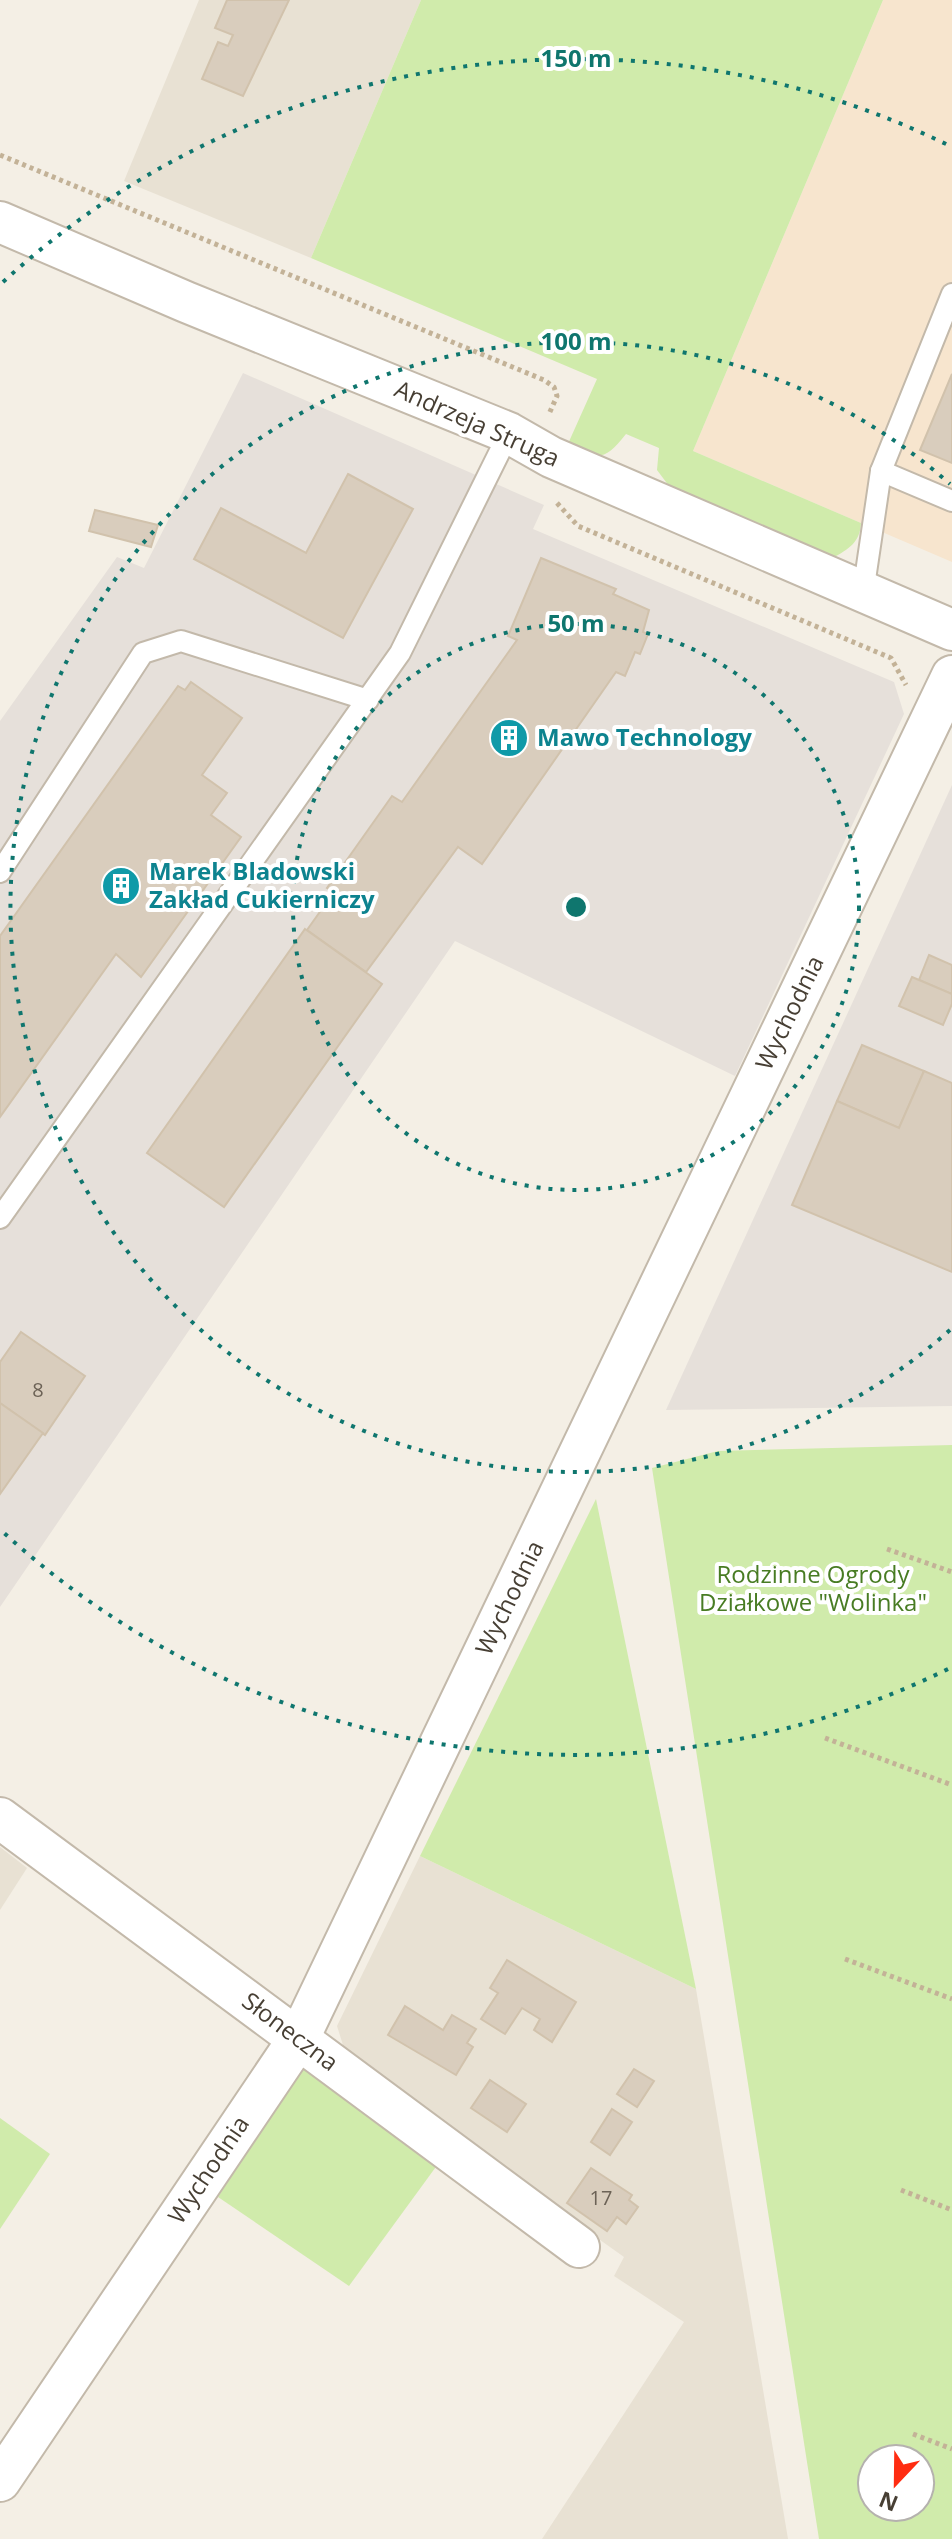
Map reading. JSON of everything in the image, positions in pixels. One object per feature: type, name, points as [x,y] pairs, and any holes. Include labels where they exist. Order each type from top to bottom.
[{"type":"street","name":"Andrzeja Struga","points":[[0,222],[186,302],[509,433],[542,453],[952,630]]},
{"type":"street","name":"Wychodnia","points":[[0,2481],[299,2038],[952,676]]},
{"type":"street","name":"Słoneczna","points":[[0,1818],[579,2247]]},
{"type":"lane","points":[[863,593],[881,471],[952,294]]},
{"type":"lane","points":[[0,1218],[400,653],[509,433]]},
{"type":"lane","points":[[881,471],[952,501]]},
{"type":"lane","points":[[0,872],[143,653],[181,641],[368,700]]},
{"type":"path","points":[[887,1549],[952,1572]]},
{"type":"path","points":[[825,1738],[952,1785]]},
{"type":"path","points":[[845,1959],[952,1999]]},
{"type":"path","points":[[901,2190],[952,2210]]},
{"type":"path","points":[[913,2434],[952,2449]]},
{"type":"shaded area","points":[[199,0],[421,0],[311,258],[124,181]]},
{"type":"shaded area","points":[[883,0],[952,0],[952,562],[693,451]]},
{"type":"shaded area","points":[[243,373],[544,505],[533,529],[894,682],[904,714],[735,1076],[455,941],[0,1607],[0,721],[117,557],[144,568]]},
{"type":"shaded area","points":[[952,785],[952,1406],[666,1410]]},
{"type":"shaded area","points":[[0,1847],[27,1868],[0,1910]]},
{"type":"shaded area","points":[[420,1856],[696,1989],[788,2539],[542,2539],[684,2322],[614,2276],[624,2257],[348,2061],[337,2026]]},
{"type":"green space","points":[[421,0],[883,0],[693,451],[861,523],[856,540],[848,548],[833,558],[672,490],[657,470],[659,448],[626,434],[612,449],[601,455],[587,454],[567,446],[597,379],[311,258]]},
{"type":"green space","name":"Rodzinne Ogrody Działkowe \"Wolinka\"","points":[[952,1445],[952,2539],[819,2539],[652,1468],[718,1451]]},
{"type":"green space","points":[[596,1499],[696,1989],[420,1856]]},
{"type":"green space","points":[[303,2065],[438,2164],[349,2286],[218,2197]]},
{"type":"green space","points":[[0,2118],[50,2154],[0,2229]]},
{"type":"building","points":[[227,0],[289,0],[243,96],[202,79],[218,42],[228,46],[233,35],[215,28]]},
{"type":"building","points":[[952,374],[952,463],[920,450]]},
{"type":"building","points":[[348,474],[413,509],[343,638],[194,559],[221,508],[306,553]]},
{"type":"building","points":[[95,510],[158,525],[151,547],[89,531]]},
{"type":"building","name":"Mawo Technology","points":[[541,558],[616,589],[613,594],[649,610],[643,632],[648,634],[640,654],[635,652],[625,676],[616,672],[482,864],[458,847],[366,972],[307,930],[334,892],[327,888],[392,796],[402,802],[517,640],[508,636]]},
{"type":"building","name":"Marek Bladowski Zakład Cukierniczy","points":[[191,682],[242,718],[202,775],[227,793],[211,815],[241,837],[141,977],[116,954],[0,1117],[0,936],[178,686],[185,690]]},
{"type":"building","points":[[305,929],[382,984],[224,1207],[147,1153]]},
{"type":"building","points":[[929,955],[952,965],[952,994],[919,980]]},
{"type":"building","points":[[912,977],[952,994],[952,1004],[943,1025],[899,1006]]},
{"type":"building","points":[[862,1045],[924,1071],[899,1128],[837,1101]]},
{"type":"building","points":[[924,1071],[952,1083],[952,1272],[792,1205],[837,1101],[899,1128]]},
{"type":"building","points":[[21,1332],[85,1376],[45,1435],[0,1403],[0,1362]]},
{"type":"building","points":[[0,1403],[43,1433],[0,1494]]},
{"type":"building","points":[[507,1960],[576,2002],[552,2042],[534,2030],[540,2019],[522,2008],[505,2034],[481,2019],[498,1993],[490,1988]]},
{"type":"building","points":[[405,2006],[443,2030],[452,2015],[476,2029],[467,2043],[473,2047],[456,2075],[388,2035]]},
{"type":"building","points":[[634,2069],[654,2081],[637,2107],[617,2094]]},
{"type":"building","points":[[490,2080],[526,2104],[507,2132],[471,2108]]},
{"type":"building","points":[[612,2109],[632,2122],[610,2155],[591,2142]]},
{"type":"building","points":[[591,2168],[632,2195],[629,2200],[638,2207],[626,2224],[617,2217],[607,2231],[567,2203]]},
{"type":"place","name":"Mawo Technology","points":[[509,738]]},
{"type":"place","name":"Marek Bladowski Zakład Cukierniczy","points":[[121,886]]}]
